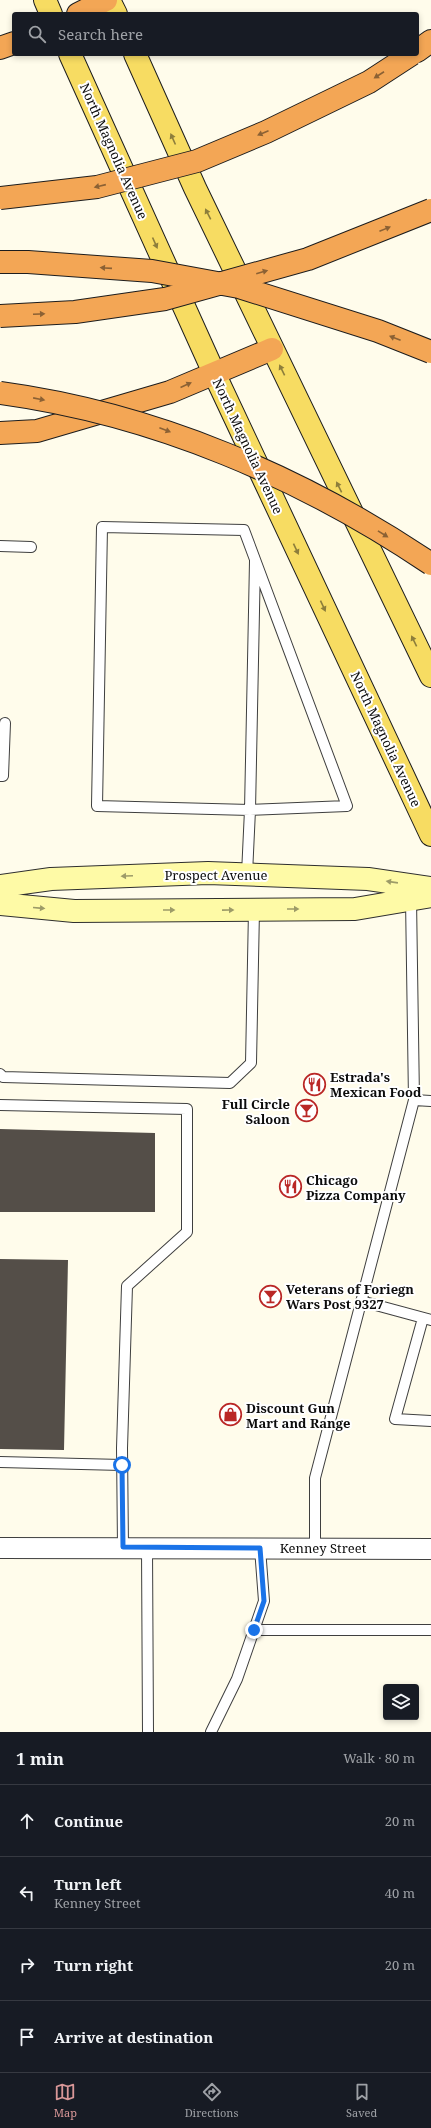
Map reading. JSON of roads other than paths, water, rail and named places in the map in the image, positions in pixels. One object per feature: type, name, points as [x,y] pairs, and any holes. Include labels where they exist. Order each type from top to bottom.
[{"type":"highway","points":[[82,12],[106,0]]},
{"type":"highway","points":[[419,50],[431,41]]},
{"type":"highway","points":[[0,48],[12,44]]},
{"type":"highway","points":[[0,198],[97,187],[197,160],[266,132],[369,82],[409,56]]},
{"type":"highway","points":[[0,316],[75,312],[165,300],[308,259],[431,210]]},
{"type":"highway","points":[[0,262],[28,262],[152,271],[240,287],[378,331],[431,352]]},
{"type":"highway","points":[[0,433],[37,431],[170,392],[272,349]]},
{"type":"highway","points":[[0,393],[39,398],[155,427],[253,464],[362,520],[431,564]]},
{"type":"main road","points":[[46,0],[50,12]]},
{"type":"main road","points":[[109,0],[115,12]]},
{"type":"main road","name":"North Magnolia Avenue","points":[[71,56],[214,373],[431,835]]},
{"type":"main road","points":[[136,56],[195,188],[222,240],[272,349],[431,676]]},
{"type":"main road","name":"Prospect Avenue","points":[[0,886],[51,878],[208,872],[368,878],[431,888]]},
{"type":"main road","points":[[0,904],[74,911],[355,909],[421,898]]},
{"type":"street","name":"Kenney Street","points":[[0,1548],[123,1547],[431,1549]]},
{"type":"lane","points":[[102,527],[244,530],[347,806],[250,810],[97,806],[102,527]]},
{"type":"lane","points":[[0,546],[31,547]]},
{"type":"lane","points":[[248,874],[256,561]]},
{"type":"lane","points":[[0,776],[3,776],[5,723]]},
{"type":"lane","points":[[315,1548],[314,1478],[414,1100],[421,898]]},
{"type":"lane","points":[[0,1074],[3,1077],[230,1083],[251,1063],[254,910]]},
{"type":"lane","points":[[414,1100],[431,1101]]},
{"type":"lane","points":[[0,1105],[187,1108],[187,1232],[127,1286],[122,1465],[123,1547]]},
{"type":"lane","points":[[361,1301],[427,1319],[395,1419],[431,1421]]},
{"type":"lane","points":[[0,1462],[122,1465]]},
{"type":"lane","points":[[147,1548],[148,1732]]},
{"type":"lane","points":[[211,1732],[237,1679],[264,1601],[260,1548]]},
{"type":"lane","points":[[254,1630],[431,1630]]},
{"type":"place","name":"Estrada's Mexican Food","points":[[314,1084]]},
{"type":"place","name":"Full Circle Saloon","points":[[306,1111]]},
{"type":"place","name":"Chicago Pizza Company","points":[[290,1187]]},
{"type":"place","name":"Veterans of Foriegn Wars Post 9327","points":[[270,1296]]},
{"type":"place","name":"Discount Gun Mart and Range","points":[[230,1415]]}]
